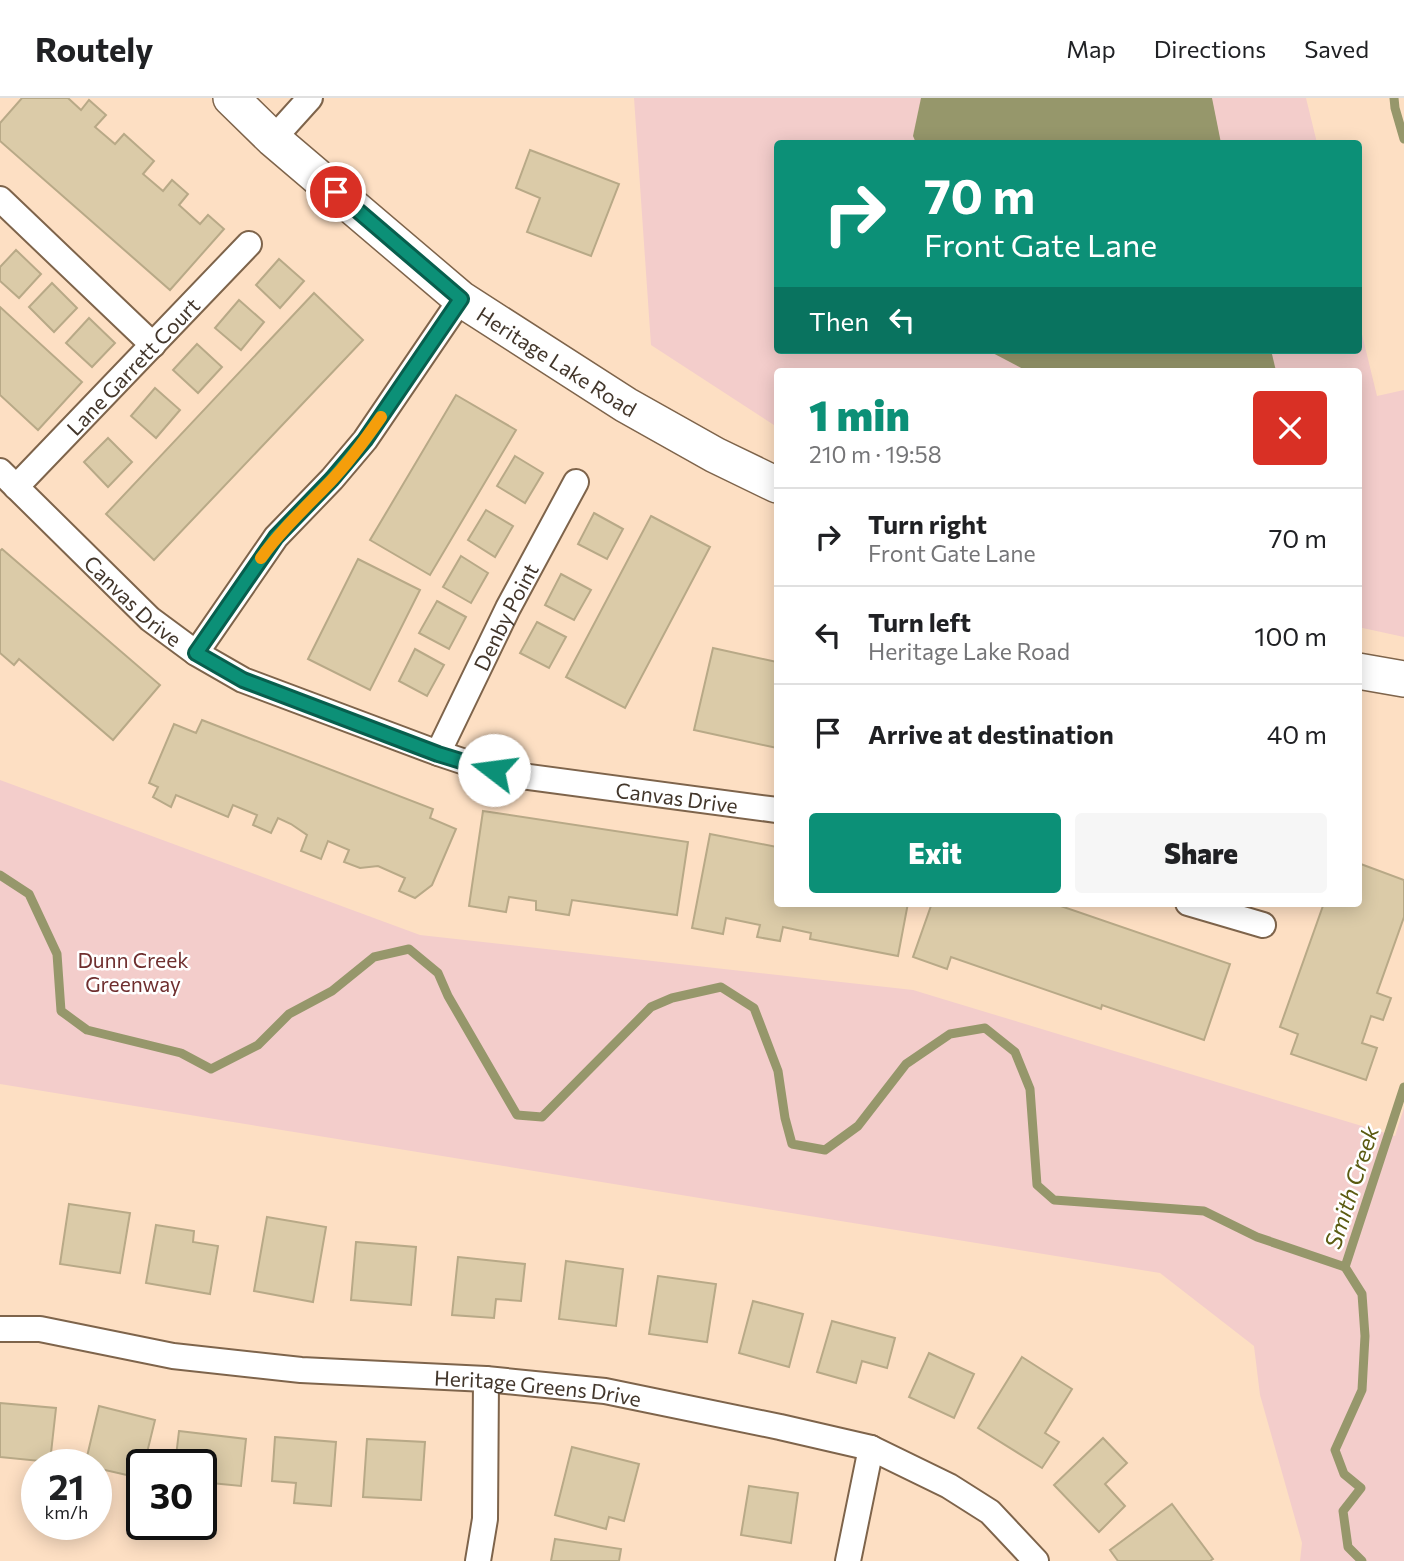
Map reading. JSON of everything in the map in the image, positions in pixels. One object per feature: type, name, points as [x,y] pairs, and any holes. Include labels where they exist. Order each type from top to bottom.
[{"type":"main road","name":"Heritage Lake Road","points":[[231,98],[273,139],[461,299],[626,405],[715,455],[774,484]]},
{"type":"main road","points":[[1362,672],[1404,679]]},
{"type":"street","points":[[273,139],[310,98]]},
{"type":"street","points":[[0,199],[153,345]]},
{"type":"street","name":"Lane Garrett Court","points":[[8,479],[153,345],[248,244]]},
{"type":"street","points":[[196,653],[276,537],[365,440],[461,299]]},
{"type":"street","name":"Canvas Drive","points":[[8,479],[150,619],[196,653],[243,680],[438,754],[514,775],[774,810]]},
{"type":"street","name":"Denby Point","points":[[438,754],[508,608],[576,482]]},
{"type":"street","points":[[1202,907],[1263,925]]},
{"type":"street","name":"Heritage Greens Drive","points":[[0,1329],[40,1329],[173,1356],[301,1370],[486,1379],[605,1391],[780,1427],[870,1448],[949,1486],[990,1513],[1036,1561]]},
{"type":"street","points":[[478,1561],[485,1519],[486,1379]]},
{"type":"street","points":[[848,1561],[870,1448]]},
{"type":"green space","points":[[634,98],[1306,98],[1316,140],[774,140],[774,354],[1362,354],[1362,334],[1377,396],[1404,390],[1404,637],[1362,628],[1362,368],[774,368],[774,425],[651,345]]},
{"type":"green space","name":"Dunn Creek Greenway","points":[[0,780],[420,935],[913,990],[1395,1136],[1404,1108],[1404,1561],[1300,1561],[1302,1543],[1260,1395],[1254,1346],[1160,1273],[0,1084]]},
{"type":"shaded area","points":[[921,98],[1212,98],[1220,140],[915,140],[913,136]]},
{"type":"shaded area","points":[[995,354],[1272,354],[1275,368],[1021,368]]},
{"type":"building","points":[[22,98],[68,98],[81,110],[89,100],[106,115],[95,127],[115,144],[124,134],[154,161],[143,174],[163,191],[172,180],[188,194],[179,205],[200,224],[208,215],[224,229],[170,290],[0,141],[0,123]]},
{"type":"building","points":[[530,150],[619,184],[591,256],[527,232],[540,198],[516,188]]},
{"type":"building","points":[[16,250],[41,274],[19,298],[0,281],[0,267]]},
{"type":"building","points":[[279,259],[304,281],[280,308],[256,285]]},
{"type":"building","points":[[52,283],[77,308],[54,332],[29,307]]},
{"type":"building","points":[[314,293],[363,340],[154,560],[106,514]]},
{"type":"building","points":[[239,300],[264,322],[241,350],[215,328]]},
{"type":"building","points":[[0,307],[82,382],[38,430],[0,395]]},
{"type":"building","points":[[89,318],[115,343],[92,367],[66,343]]},
{"type":"building","points":[[197,344],[222,367],[198,393],[173,370]]},
{"type":"building","points":[[155,388],[180,410],[156,438],[131,416]]},
{"type":"building","points":[[456,395],[516,430],[430,575],[370,540]]},
{"type":"building","points":[[108,438],[132,462],[108,487],[84,462]]},
{"type":"building","points":[[515,456],[543,473],[525,503],[497,486]]},
{"type":"building","points":[[486,510],[513,526],[495,557],[468,540]]},
{"type":"building","points":[[594,513],[623,529],[607,559],[578,544]]},
{"type":"building","points":[[651,516],[710,547],[625,708],[566,677]]},
{"type":"building","points":[[2,549],[160,685],[113,740],[19,659],[14,665],[0,653]]},
{"type":"building","points":[[461,556],[488,573],[471,603],[443,587]]},
{"type":"building","points":[[358,559],[420,590],[370,690],[308,659]]},
{"type":"building","points":[[561,574],[591,590],[574,620],[545,605]]},
{"type":"building","points":[[437,601],[466,617],[449,649],[419,633]]},
{"type":"building","points":[[537,622],[566,637],[549,668],[520,653]]},
{"type":"building","points":[[713,648],[774,661],[774,747],[694,730]]},
{"type":"building","points":[[415,649],[444,665],[427,696],[399,681]]},
{"type":"building","points":[[202,720],[433,809],[430,818],[456,829],[432,885],[415,898],[399,891],[405,878],[378,866],[360,868],[344,862],[349,850],[328,841],[321,859],[301,851],[307,835],[278,818],[271,833],[253,825],[257,815],[233,805],[228,817],[176,795],[171,807],[153,797],[158,787],[149,783],[174,724],[196,733]]},
{"type":"building","points":[[483,811],[688,842],[677,915],[572,900],[569,915],[536,910],[536,901],[509,897],[506,912],[469,906]]},
{"type":"building","points":[[710,834],[774,846],[774,907],[907,907],[898,956],[810,939],[811,933],[783,927],[780,941],[757,937],[760,925],[726,918],[723,934],[692,928]]},
{"type":"building","points":[[1362,864],[1404,880],[1404,917],[1377,993],[1391,998],[1383,1020],[1371,1016],[1362,1043],[1377,1048],[1366,1080],[1291,1054],[1298,1034],[1280,1027],[1323,907],[1362,907]]},
{"type":"building","points":[[931,907],[1064,907],[1230,964],[1204,1040],[1102,1005],[1101,1009],[951,957],[947,969],[913,957]]},
{"type":"building","points":[[69,1204],[130,1213],[120,1273],[60,1264]]},
{"type":"building","points":[[267,1217],[326,1227],[313,1302],[254,1291]]},
{"type":"building","points":[[156,1225],[194,1231],[193,1242],[218,1246],[210,1294],[146,1283]]},
{"type":"building","points":[[356,1242],[416,1247],[411,1305],[351,1300]]},
{"type":"building","points":[[458,1257],[525,1264],[521,1301],[496,1299],[494,1318],[452,1315]]},
{"type":"building","points":[[566,1261],[623,1269],[616,1326],[559,1319]]},
{"type":"building","points":[[658,1276],[716,1284],[707,1342],[649,1334]]},
{"type":"building","points":[[753,1301],[803,1314],[789,1367],[739,1353]]},
{"type":"building","points":[[832,1321],[895,1338],[887,1368],[862,1361],[856,1383],[817,1372]]},
{"type":"building","points":[[929,1353],[974,1374],[954,1418],[909,1397]]},
{"type":"building","points":[[1022,1357],[1072,1389],[1045,1433],[1059,1442],[1042,1468],[978,1428]]},
{"type":"building","points":[[0,1403],[56,1408],[51,1449],[21,1449],[21,1459],[0,1457]]},
{"type":"building","points":[[99,1406],[155,1420],[148,1449],[126,1449],[126,1475],[112,1472],[112,1449],[89,1449]]},
{"type":"building","points":[[179,1431],[246,1439],[241,1486],[217,1484],[217,1449],[177,1449]]},
{"type":"building","points":[[275,1437],[336,1442],[331,1506],[294,1503],[296,1483],[272,1481]]},
{"type":"building","points":[[1103,1438],[1127,1463],[1105,1484],[1125,1506],[1099,1532],[1054,1485]]},
{"type":"building","points":[[367,1439],[425,1442],[421,1500],[363,1497]]},
{"type":"building","points":[[572,1447],[639,1464],[624,1521],[609,1517],[606,1529],[555,1515]]},
{"type":"building","points":[[749,1486],[798,1493],[791,1543],[741,1535]]},
{"type":"building","points":[[1172,1504],[1213,1559],[1118,1561],[1110,1550]]},
{"type":"building","points":[[555,1539],[621,1549],[619,1561],[551,1561]]},
{"type":"waterway","name":"Smith Creek","points":[[1394,98],[1404,139]]},
{"type":"waterway","points":[[0,875],[29,894],[57,954],[61,1011],[87,1030],[181,1053],[211,1069],[258,1045],[289,1014],[332,991],[374,957],[409,949],[438,973],[448,996],[517,1115],[542,1117],[651,1007],[672,998],[721,987],[754,1008],[778,1071],[792,1144],[825,1150],[858,1126],[906,1064],[950,1034],[985,1028],[1015,1052],[1030,1089],[1037,1185],[1054,1200],[1204,1211],[1257,1237],[1345,1267]]},
{"type":"waterway","name":"Smith Creek","points":[[1362,1561],[1348,1547],[1343,1511],[1361,1488],[1344,1474],[1335,1450],[1362,1390],[1365,1336],[1362,1294],[1345,1267],[1404,1087]]},
{"type":"slow traffic","points":[[261,558],[276,537],[332,479],[381,417]]},
{"type":"route","points":[[336,192],[461,299],[365,440],[276,537],[196,653],[243,680],[438,754],[494,770]]}]
